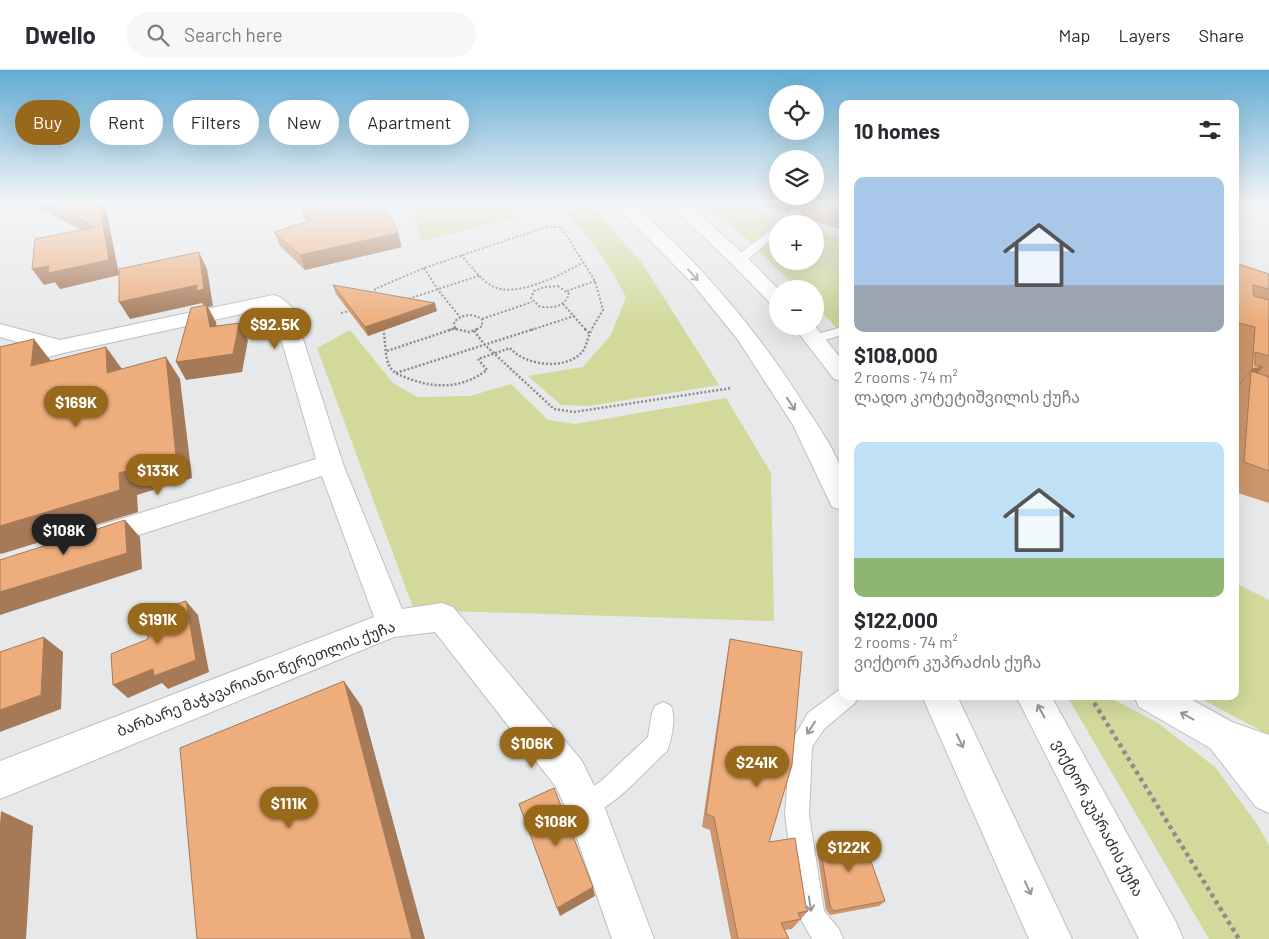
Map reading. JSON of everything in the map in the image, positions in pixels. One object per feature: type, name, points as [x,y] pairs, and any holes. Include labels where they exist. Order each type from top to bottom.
[{"type":"street","points":[[663,244],[689,270],[729,316],[770,370],[805,426],[839,494]]},
{"type":"street","points":[[721,244],[769,291]]},
{"type":"street","points":[[0,363],[60,347],[272,301],[283,308],[330,464],[392,624]]},
{"type":"street","points":[[0,330],[60,347]]},
{"type":"street","points":[[811,335],[839,370]]},
{"type":"street","points":[[75,544],[330,464]]},
{"type":"street","name":"ბარბარე მაჭავარიანი-წერეთლის ქუჩა","points":[[0,780],[392,624],[442,617],[569,774],[585,806],[633,939]]},
{"type":"street","points":[[942,700],[1051,939]]},
{"type":"street","name":"ვიქტორ კუპრაძის ქუჩა","points":[[1035,700],[1162,939]]},
{"type":"street","points":[[1159,700],[1223,736],[1269,753]]},
{"type":"street","points":[[1223,736],[1269,794]]},
{"type":"lane","points":[[739,260],[759,244]]},
{"type":"lane","points":[[824,332],[839,331]]},
{"type":"lane","points":[[829,939],[812,916],[797,814],[801,744],[816,721],[842,700]]},
{"type":"lane","points":[[585,806],[608,790],[659,743],[663,712]]},
{"type":"path","points":[[496,244],[424,268],[375,289],[376,306],[390,366],[396,373],[424,386],[449,386],[478,379],[487,370],[478,359],[510,348],[513,354],[533,364],[565,361],[583,351],[589,333],[603,310],[595,281],[572,244]]},
{"type":"path","points":[[461,255],[493,286],[506,290],[565,274],[584,262]]},
{"type":"path","points":[[424,268],[438,290],[460,317]]},
{"type":"path","points":[[405,300],[481,275]]},
{"type":"path","points":[[567,291],[595,281]]},
{"type":"path","points":[[533,284],[538,288]]},
{"type":"path","points":[[455,328],[454,322],[460,317],[470,315],[482,319],[532,302],[537,305],[550,307],[563,304],[569,298],[567,291],[558,286],[538,288],[531,295],[532,302]]},
{"type":"path","points":[[376,306],[386,304]]},
{"type":"path","points":[[563,304],[589,333]]},
{"type":"path","points":[[341,313],[357,309]]},
{"type":"path","points":[[396,373],[574,316]]},
{"type":"path","points":[[387,351],[455,328],[463,332],[474,331],[482,326],[482,319]]},
{"type":"path","points":[[474,331],[494,353],[554,409],[574,412],[732,388]]},
{"type":"path","points":[[1092,700],[1239,939]]},
{"type":"green space","points":[[592,244],[625,244],[642,263],[719,385],[589,406],[561,405],[528,376],[583,367],[611,335],[626,297]]},
{"type":"green space","points":[[751,244],[769,244],[769,261]]},
{"type":"green space","points":[[824,244],[839,244],[839,330],[824,315],[824,280],[789,280],[778,270],[824,270]]},
{"type":"green space","points":[[350,330],[393,383],[417,397],[470,396],[511,384],[548,420],[575,424],[726,398],[771,473],[774,621],[414,610],[317,348]]},
{"type":"green space","points":[[1239,585],[1269,600],[1269,735],[1203,700],[1239,700]]},
{"type":"green space","points":[[1069,700],[1115,700],[1158,723],[1215,767],[1257,824],[1269,845],[1269,939],[1209,939]]},
{"type":"building","points":[[35,244],[106,244],[109,260],[48,273],[49,266],[32,269]]},
{"type":"building","points":[[287,244],[351,244],[300,255]]},
{"type":"building","points":[[199,252],[204,289],[196,291],[197,285],[119,302],[119,269]]},
{"type":"building","points":[[1239,264],[1269,274],[1269,289],[1253,285],[1254,296],[1269,300],[1269,356],[1255,352],[1255,365],[1263,367],[1252,369],[1255,327],[1239,323]]},
{"type":"building","points":[[333,285],[435,303],[365,327]]},
{"type":"building","points":[[206,305],[210,327],[239,323],[233,354],[176,362],[191,308]]},
{"type":"building","points":[[34,339],[31,366],[106,347],[107,373],[166,357],[176,456],[119,473],[120,490],[0,526],[0,347]]},
{"type":"building","points":[[1251,371],[1269,377],[1269,471],[1244,462]]},
{"type":"building","points":[[125,520],[127,553],[0,592],[0,560]]},
{"type":"building","points":[[186,601],[196,660],[154,676],[153,669],[113,685],[111,654],[148,639],[144,614]]},
{"type":"building","points":[[44,637],[41,695],[0,710],[0,652]]},
{"type":"building","points":[[730,639],[802,652],[792,765],[769,842],[795,838],[808,911],[798,913],[801,919],[781,923],[789,939],[738,939],[714,817],[706,814]]},
{"type":"building","points":[[344,681],[412,939],[197,939],[180,748]]},
{"type":"building","points":[[554,788],[593,887],[557,908],[519,804]]},
{"type":"building","points":[[861,833],[885,901],[834,911],[830,906],[819,840]]}]
